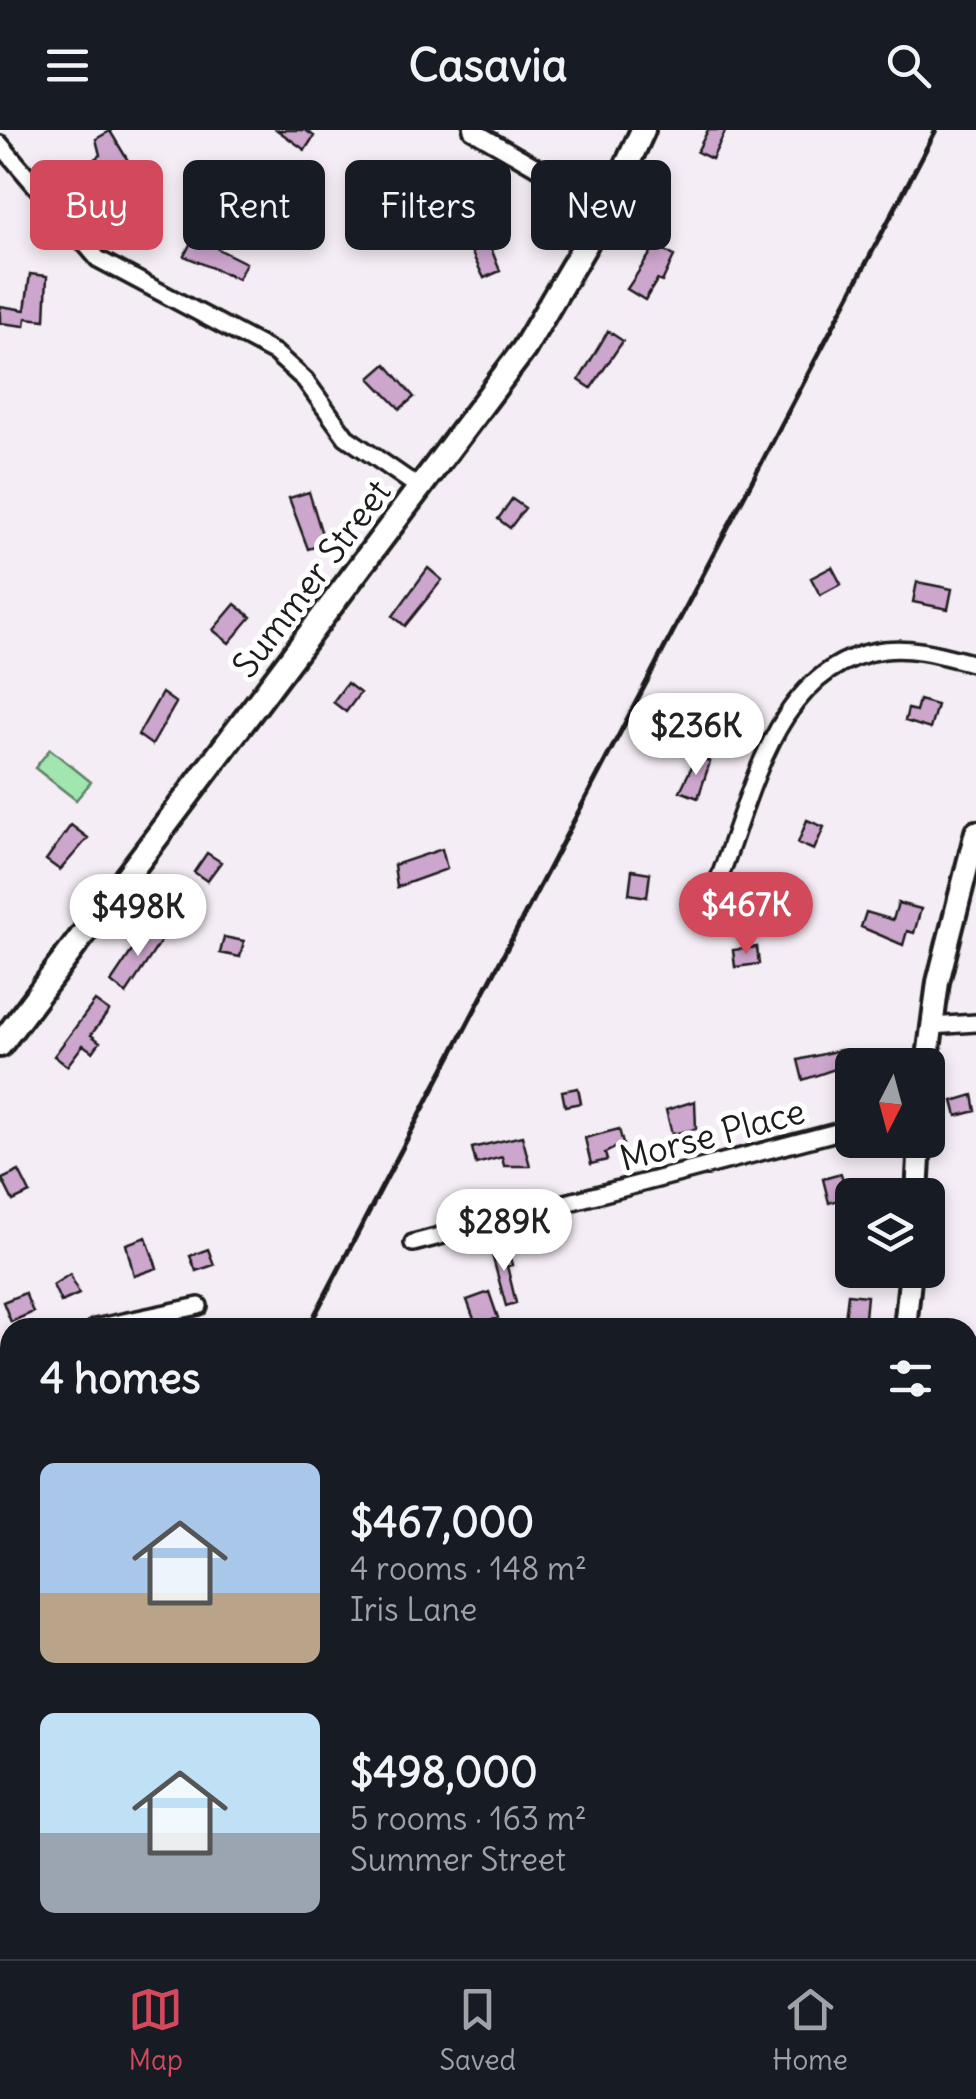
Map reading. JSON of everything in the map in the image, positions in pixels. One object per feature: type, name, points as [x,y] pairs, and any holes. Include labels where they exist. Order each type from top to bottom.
[{"type":"main road","name":"Summer Street","points":[[629,160],[643,130]]},
{"type":"main road","name":"Summer Street","points":[[0,1046],[421,489],[549,310],[583,250]]},
{"type":"street","points":[[472,130],[531,164]]},
{"type":"street","points":[[0,144],[98,259],[275,353],[306,380],[346,436],[421,489]]},
{"type":"street","points":[[720,876],[766,755],[792,706],[811,684],[836,666],[885,650],[928,653],[976,664]]},
{"type":"street","points":[[929,1048],[931,1026],[968,888],[976,832]]},
{"type":"street","points":[[931,1026],[976,1023]]},
{"type":"street","name":"Morse Place","points":[[412,1244],[835,1132]]},
{"type":"street","points":[[907,1318],[909,1288]]},
{"type":"street","points":[[142,1318],[199,1306]]},
{"type":"green space","points":[[50,749],[91,782],[76,800],[35,768]]},
{"type":"building","points":[[277,130],[305,130],[314,136],[305,150]]},
{"type":"building","points":[[708,130],[726,130],[712,159],[697,152]]},
{"type":"building","points":[[110,131],[128,160],[93,160],[100,155],[96,139]]},
{"type":"building","points":[[187,250],[220,250],[246,263],[238,279],[184,256]]},
{"type":"building","points":[[470,250],[492,250],[500,271],[484,278]]},
{"type":"building","points":[[653,250],[664,250],[674,256],[662,282],[657,280],[645,300],[627,289]]},
{"type":"building","points":[[30,274],[47,276],[45,320],[26,318],[25,326],[0,323],[0,306],[25,310]]},
{"type":"building","points":[[608,331],[623,341],[591,388],[579,380]]},
{"type":"building","points":[[386,364],[414,397],[400,409],[370,378]]},
{"type":"building","points":[[309,492],[325,544],[308,549],[289,498]]},
{"type":"building","points":[[512,499],[525,508],[510,528],[498,519]]},
{"type":"building","points":[[832,567],[841,584],[820,595],[811,578]]},
{"type":"building","points":[[428,568],[442,580],[405,626],[393,616]]},
{"type":"building","points":[[917,582],[952,589],[948,609],[913,602]]},
{"type":"building","points":[[235,604],[251,617],[229,643],[213,630]]},
{"type":"building","points":[[347,683],[360,693],[346,712],[333,702]]},
{"type":"building","points":[[162,693],[176,703],[152,745],[138,735]]},
{"type":"building","points":[[919,700],[937,705],[930,729],[905,721],[908,709],[916,711]]},
{"type":"building","points":[[697,756],[710,762],[698,798],[680,791]]},
{"type":"building","points":[[807,820],[824,827],[814,850],[798,843]]},
{"type":"building","points":[[71,825],[88,838],[60,870],[46,860]]},
{"type":"building","points":[[442,849],[447,869],[397,887],[394,865]]},
{"type":"building","points":[[207,853],[221,862],[207,881],[194,872]]},
{"type":"building","points":[[632,870],[650,873],[647,897],[629,894]]},
{"type":"building","points":[[898,903],[921,909],[914,933],[907,931],[903,945],[861,927],[866,912],[893,920]]},
{"type":"building","points":[[150,924],[165,935],[126,994],[111,982]]},
{"type":"building","points":[[224,937],[244,941],[240,957],[220,953]]},
{"type":"building","points":[[757,947],[759,964],[735,967],[733,950]]},
{"type":"building","points":[[95,1001],[109,1011],[91,1035],[100,1042],[93,1052],[83,1045],[67,1066],[54,1056]]},
{"type":"building","points":[[835,1051],[835,1069],[803,1080],[798,1060]]},
{"type":"building","points":[[578,1088],[581,1103],[565,1106],[562,1091]]},
{"type":"building","points":[[973,1095],[976,1111],[957,1116],[953,1101]]},
{"type":"building","points":[[695,1101],[696,1129],[672,1134],[666,1110]]},
{"type":"building","points":[[619,1129],[623,1144],[605,1153],[607,1160],[591,1164],[585,1138]]},
{"type":"building","points":[[522,1136],[530,1166],[504,1166],[502,1157],[476,1164],[472,1148]]},
{"type":"building","points":[[19,1171],[30,1193],[13,1201],[2,1179]]},
{"type":"building","points":[[841,1174],[842,1178],[835,1178],[835,1201],[829,1203],[823,1179]]},
{"type":"building","points":[[146,1237],[157,1268],[134,1276],[126,1244]]},
{"type":"building","points":[[507,1246],[512,1265],[507,1266],[516,1303],[506,1306],[491,1251]]},
{"type":"building","points":[[208,1249],[214,1265],[196,1271],[190,1256]]},
{"type":"building","points":[[70,1274],[79,1294],[61,1302],[53,1285]]},
{"type":"building","points":[[489,1292],[498,1318],[473,1318],[467,1300]]},
{"type":"building","points":[[25,1293],[33,1312],[9,1318],[3,1302]]},
{"type":"building","points":[[848,1294],[867,1296],[865,1318],[845,1318]]},
{"type":"railway","points":[[313,1318],[936,130]]}]
